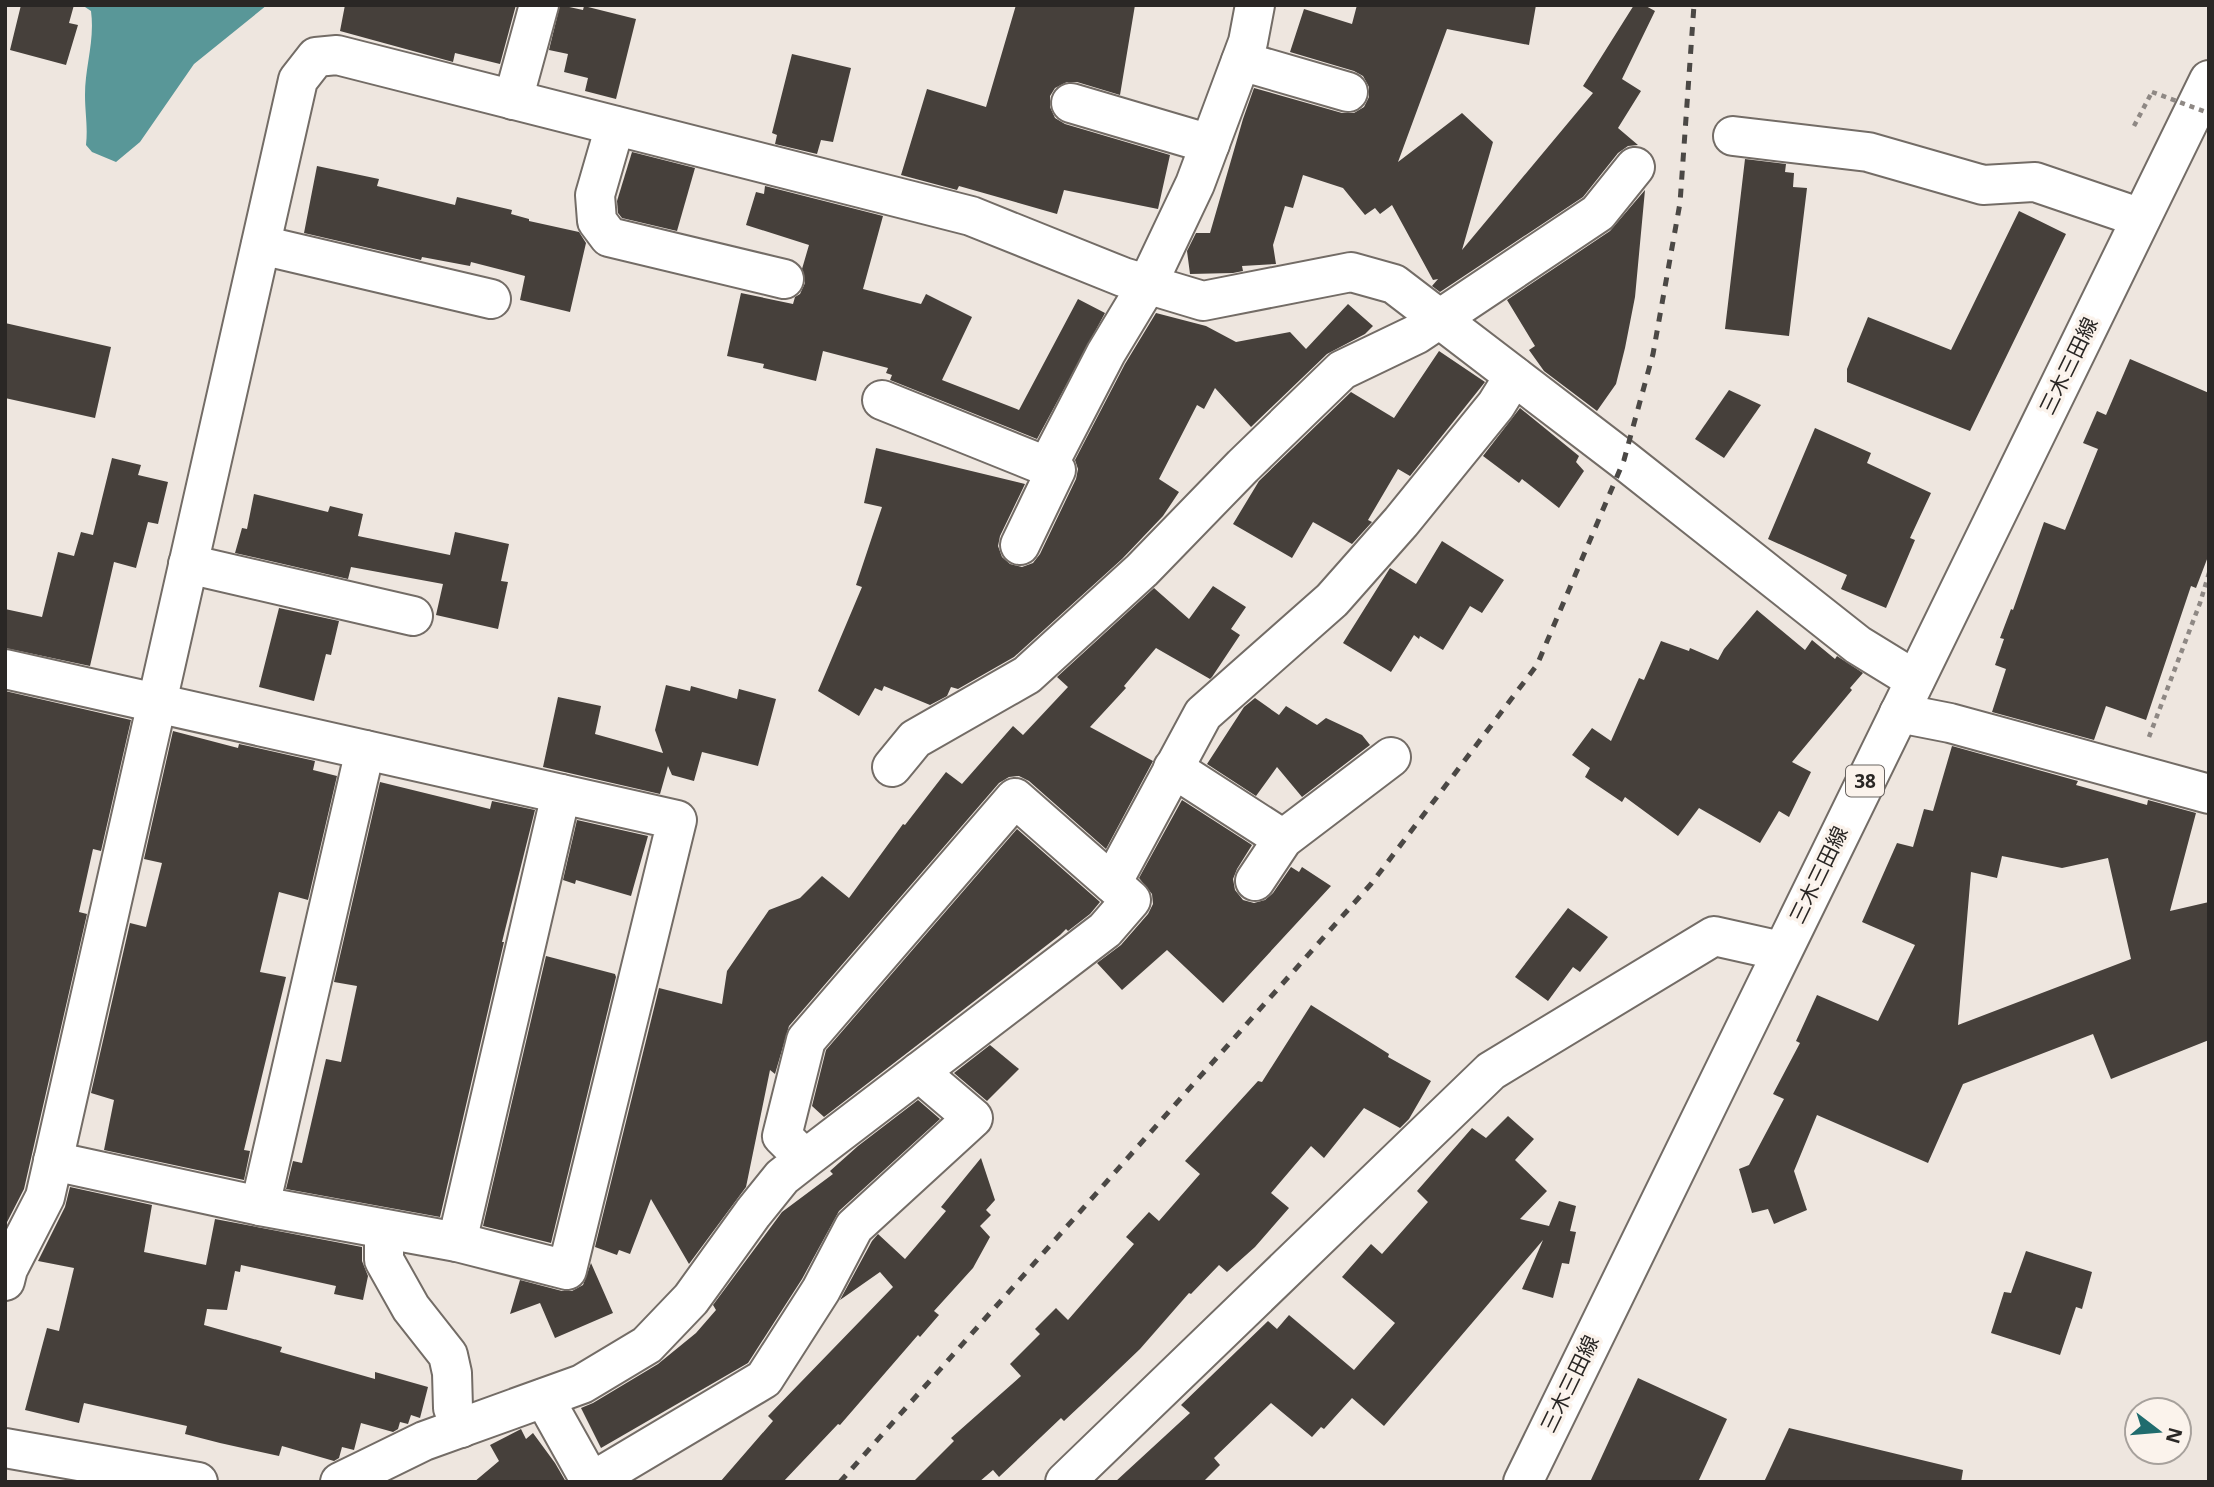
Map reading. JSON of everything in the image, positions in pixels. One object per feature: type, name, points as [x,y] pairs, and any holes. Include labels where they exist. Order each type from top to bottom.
[{"type":"street","points":[[513,100],[539,5]]},
{"type":"street","points":[[1047,467],[1106,353],[1147,285],[1195,184],[1248,43],[1255,5]]},
{"type":"street","points":[[5,1281],[18,1220],[45,1197],[298,80],[316,57],[337,55],[971,216],[1147,285],[1203,301],[1351,272],[1394,284],[1858,645],[1907,696],[1950,723],[2209,794]]},
{"type":"street","points":[[1241,61],[1348,92]]},
{"type":"street","name":"三木三田線","points":[[1523,1482],[2209,80]]},
{"type":"street","points":[[1071,103],[1210,144]]},
{"type":"street","points":[[615,125],[595,195],[597,221],[609,237],[784,279]]},
{"type":"street","points":[[1733,136],[1868,152],[1983,185],[2035,182],[2141,218]]},
{"type":"street","points":[[892,768],[915,739],[1027,675],[1142,570],[1243,466],[1342,370],[1417,334],[1598,213],[1635,167]]},
{"type":"street","points":[[261,245],[491,299]]},
{"type":"street","points":[[1112,883],[1203,714],[1332,600],[1496,405],[1514,376]]},
{"type":"street","points":[[882,400],[1056,470],[1020,545]]},
{"type":"street","points":[[188,564],[413,616]]},
{"type":"street","points":[[5,669],[677,820],[568,1269],[457,1242],[260,1206],[53,1161]]},
{"type":"street","points":[[260,1206],[365,750]]},
{"type":"street","points":[[1255,881],[1283,839],[1391,757]]},
{"type":"street","points":[[1173,768],[1283,839]]},
{"type":"street","points":[[457,1242],[561,794]]},
{"type":"street","points":[[340,1482],[424,1441],[582,1384],[647,1345],[691,1299],[782,1177],[1105,930],[1131,900],[1015,798],[806,1040],[782,1136],[805,1159]]},
{"type":"street","points":[[1065,1482],[1491,1071],[1714,936],[1781,951]]},
{"type":"street","points":[[544,1398],[591,1482],[764,1379],[821,1290],[854,1227],[972,1118],[919,1072]]},
{"type":"street","points":[[384,1229],[384,1261],[411,1308],[447,1355],[452,1373],[453,1408],[461,1427]]},
{"type":"street","points":[[5,1448],[198,1482]]},
{"type":"path","points":[[2134,126],[2152,92],[2209,113]]},
{"type":"path","points":[[2135,774],[2209,573]]},
{"type":"water","points":[[82,5],[267,5],[194,64],[140,142],[116,162],[92,152],[86,145],[85,84],[92,22],[91,11]]},
{"type":"building","points":[[21,5],[74,5],[69,23],[78,25],[66,65],[10,50]]},
{"type":"building","points":[[345,5],[516,5],[500,64],[455,53],[453,62],[340,31]]},
{"type":"building","points":[[560,5],[583,10],[584,6],[636,19],[616,99],[585,91],[588,78],[564,72],[568,54],[549,50]]},
{"type":"building","points":[[1016,5],[1135,5],[1120,95],[1077,82],[1067,82],[1055,88],[1050,96],[1050,107],[1055,118],[1065,124],[1170,155],[1158,209],[1064,190],[1057,214],[959,186],[957,190],[901,175],[927,89],[986,107]]},
{"type":"building","points":[[1357,5],[1536,5],[1529,45],[1447,29],[1398,162],[1462,113],[1493,142],[1462,250],[1593,93],[1583,86],[1634,5],[1644,5],[1655,11],[1622,79],[1641,91],[1618,128],[1638,145],[1628,146],[1618,153],[1583,197],[1440,292],[1432,286],[1438,279],[1433,280],[1392,205],[1380,214],[1375,208],[1365,215],[1343,188],[1303,175],[1293,208],[1285,206],[1273,245],[1276,264],[1242,266],[1243,271],[1233,273],[1190,274],[1187,251],[1196,233],[1210,233],[1254,88],[1342,113],[1354,113],[1364,107],[1369,97],[1369,87],[1363,76],[1290,52],[1304,9],[1352,24]]},
{"type":"building","points":[[792,54],[851,68],[833,142],[821,140],[817,154],[775,144],[777,135],[772,133]]},
{"type":"building","points":[[632,152],[695,168],[677,231],[622,218],[618,213],[617,201]]},
{"type":"building","points":[[1745,159],[1786,164],[1785,172],[1794,173],[1793,187],[1807,188],[1789,336],[1725,329]]},
{"type":"building","points":[[317,166],[379,179],[377,186],[455,205],[457,197],[512,210],[511,214],[529,221],[579,232],[586,243],[570,312],[520,300],[525,276],[471,262],[470,266],[422,257],[421,260],[304,233]]},
{"type":"building","points":[[765,186],[883,216],[863,289],[921,304],[926,294],[972,317],[942,380],[1019,410],[1078,299],[1105,313],[1037,439],[890,380],[892,375],[886,373],[888,368],[823,351],[816,381],[763,368],[764,364],[727,356],[741,293],[793,304],[805,283],[802,269],[809,245],[746,225],[756,192],[764,194]]},
{"type":"building","points":[[1645,190],[1635,297],[1625,348],[1616,384],[1597,411],[1544,371],[1529,350],[1535,346],[1507,300],[1610,231]]},
{"type":"building","points":[[2019,211],[2066,234],[1970,431],[1847,382],[1847,369],[1868,317],[1951,350]]},
{"type":"building","points":[[1348,304],[1373,326],[1365,334],[1327,354],[1251,427],[1215,388],[1204,409],[1197,405],[1159,479],[1179,492],[1163,516],[1122,559],[1014,657],[958,689],[951,687],[947,696],[930,705],[884,686],[882,691],[875,688],[859,716],[818,691],[862,587],[856,585],[882,507],[864,503],[876,448],[1025,484],[1000,536],[998,546],[1002,557],[1010,564],[1022,567],[1033,563],[1040,554],[1076,479],[1078,469],[1075,460],[1125,364],[1156,313],[1206,326],[1236,342],[1290,332],[1306,349]]},
{"type":"building","points":[[5,323],[111,347],[95,418],[5,398]]},
{"type":"building","points":[[1439,351],[1485,382],[1410,476],[1398,469],[1368,520],[1372,522],[1352,544],[1313,522],[1292,558],[1233,524],[1259,481],[1351,392],[1394,418]]},
{"type":"building","points":[[2130,359],[2209,393],[2209,554],[2196,588],[2191,586],[2146,720],[2106,706],[2094,740],[1992,712],[2006,669],[1995,665],[2004,639],[2000,638],[2011,609],[2013,610],[2044,522],[2065,530],[2098,449],[2083,443],[2097,411],[2106,415]]},
{"type":"building","points":[[1729,390],[1761,405],[1724,458],[1695,439]]},
{"type":"building","points":[[1520,408],[1579,456],[1576,462],[1584,471],[1559,508],[1522,479],[1519,483],[1483,456]]},
{"type":"building","points":[[1815,428],[1871,453],[1867,463],[1931,493],[1910,538],[1915,540],[1886,608],[1841,589],[1847,575],[1768,539]]},
{"type":"building","points":[[112,458],[141,465],[138,475],[168,482],[158,524],[148,522],[136,568],[114,562],[90,666],[5,648],[5,609],[42,617],[58,552],[74,556],[81,532],[93,535]]},
{"type":"building","points":[[254,494],[328,512],[330,506],[363,514],[358,536],[450,555],[455,532],[509,544],[501,581],[508,582],[498,629],[436,615],[443,584],[351,567],[348,579],[235,553],[242,528],[247,529]]},
{"type":"building","points":[[1442,541],[1504,580],[1482,613],[1470,606],[1443,650],[1414,635],[1391,672],[1343,643],[1390,568],[1416,584]]},
{"type":"building","points":[[1213,586],[1246,607],[1231,629],[1240,635],[1212,677],[1210,679],[1156,648],[1124,686],[1126,688],[1090,727],[1153,761],[1106,849],[1029,781],[1019,776],[1009,777],[999,783],[789,1026],[775,1074],[770,1070],[746,1187],[689,1264],[651,1199],[630,1254],[619,1250],[617,1255],[595,1247],[659,988],[722,1004],[727,971],[769,910],[800,898],[822,876],[849,898],[903,824],[905,825],[946,772],[962,784],[1013,726],[1023,735],[1068,687],[1057,677],[1154,588],[1189,619]]},
{"type":"building","points":[[279,608],[339,621],[331,655],[326,654],[314,701],[259,687]]},
{"type":"building","points":[[1757,610],[1805,650],[1812,640],[1835,659],[1837,656],[1863,673],[1792,762],[1811,772],[1789,817],[1779,811],[1760,843],[1699,808],[1678,836],[1625,797],[1622,802],[1585,777],[1590,768],[1572,755],[1592,728],[1611,741],[1639,678],[1644,680],[1661,641],[1689,651],[1690,648],[1718,660]]},
{"type":"building","points":[[666,685],[690,691],[691,686],[737,699],[739,689],[776,699],[758,766],[702,752],[694,781],[672,775],[668,766],[660,794],[543,767],[558,697],[601,706],[595,734],[663,753],[655,730]]},
{"type":"building","points":[[5,691],[131,720],[101,851],[93,849],[79,912],[87,914],[24,1189],[5,1226]]},
{"type":"building","points":[[1255,698],[1279,715],[1286,706],[1317,725],[1326,718],[1362,735],[1370,745],[1302,797],[1277,767],[1256,796],[1207,764],[1244,707]]},
{"type":"building","points":[[173,731],[238,748],[239,744],[315,761],[313,770],[337,776],[308,900],[279,892],[260,972],[286,977],[244,1150],[250,1151],[244,1180],[104,1150],[114,1100],[91,1093],[130,923],[146,927],[162,863],[144,859]]},
{"type":"building","points":[[1952,746],[2078,781],[2076,785],[2147,805],[2148,800],[2196,813],[2170,911],[2209,902],[2209,1040],[2111,1079],[2093,1034],[1963,1084],[1928,1163],[1817,1115],[1794,1171],[1807,1210],[1774,1224],[1768,1209],[1752,1213],[1739,1169],[1749,1165],[1784,1099],[1773,1094],[1800,1043],[1796,1041],[1817,995],[1878,1021],[1915,945],[1862,922],[1897,843],[1913,847],[1924,809],[1933,811]],"holes":[[[2002,856],[2062,868],[2108,858],[2131,959],[1958,1025],[1971,872],[1997,878]]]},
{"type":"building","points":[[380,782],[490,809],[492,801],[535,810],[502,942],[440,1217],[286,1189],[293,1161],[302,1163],[326,1059],[341,1062],[357,986],[334,982]]},
{"type":"building","points":[[1182,800],[1252,845],[1233,879],[1235,890],[1243,900],[1254,903],[1265,900],[1291,867],[1299,872],[1302,867],[1331,886],[1223,1003],[1167,950],[1122,990],[1097,963],[1121,945],[1148,914],[1153,904],[1152,894],[1139,878]]},
{"type":"building","points":[[577,820],[648,836],[631,896],[576,880],[575,884],[563,880]]},
{"type":"building","points":[[1017,829],[1100,902],[1090,914],[1068,931],[1066,929],[824,1117],[812,1106],[826,1050]]},
{"type":"building","points":[[1568,908],[1608,937],[1580,972],[1573,967],[1548,1001],[1515,977]]},
{"type":"building","points":[[546,956],[615,974],[616,977],[551,1243],[483,1226]]},
{"type":"building","points":[[1311,1005],[1389,1054],[1388,1057],[1431,1081],[1409,1119],[1400,1128],[1364,1108],[1324,1158],[1311,1146],[1271,1193],[1289,1208],[1255,1247],[1227,1272],[1219,1265],[1189,1293],[1140,1349],[1064,1421],[1061,1418],[999,1477],[993,1470],[979,1482],[913,1482],[954,1441],[951,1438],[1021,1376],[1010,1364],[1040,1334],[1035,1329],[1056,1308],[1068,1320],[1134,1244],[1126,1237],[1149,1212],[1159,1221],[1200,1174],[1185,1161],[1258,1081],[1262,1082]]},
{"type":"building","points":[[990,1045],[1019,1069],[987,1101],[954,1073]]},
{"type":"building","points":[[918,1100],[940,1119],[839,1211],[802,1279],[748,1363],[601,1448],[581,1408],[658,1364],[696,1333],[716,1310],[713,1305],[782,1212],[833,1174],[830,1171],[858,1146]]},
{"type":"building","points":[[1508,1116],[1534,1139],[1515,1160],[1547,1191],[1520,1219],[1549,1226],[1559,1201],[1576,1206],[1570,1231],[1576,1232],[1569,1264],[1562,1263],[1553,1298],[1522,1289],[1543,1240],[1384,1426],[1352,1398],[1324,1429],[1321,1427],[1312,1437],[1271,1403],[1214,1458],[1220,1465],[1203,1482],[1115,1482],[1190,1413],[1181,1405],[1268,1321],[1277,1329],[1289,1315],[1354,1370],[1395,1323],[1342,1277],[1371,1244],[1382,1254],[1428,1202],[1417,1191],[1472,1128],[1486,1138]]},
{"type":"building","points":[[981,1158],[995,1200],[986,1210],[991,1215],[980,1226],[990,1237],[973,1268],[934,1311],[939,1315],[920,1337],[918,1335],[840,1425],[838,1424],[783,1482],[720,1482],[773,1421],[768,1416],[893,1287],[880,1272],[840,1300],[872,1241],[878,1234],[905,1259],[946,1211],[941,1207]]},
{"type":"building","points":[[70,1187],[152,1205],[144,1252],[206,1265],[215,1219],[362,1247],[362,1261],[368,1276],[363,1300],[334,1294],[336,1286],[241,1265],[240,1272],[235,1271],[227,1310],[207,1309],[204,1325],[282,1347],[280,1352],[375,1379],[375,1372],[428,1387],[420,1418],[411,1415],[408,1424],[400,1422],[398,1429],[393,1432],[361,1423],[354,1450],[342,1447],[339,1458],[334,1461],[282,1446],[279,1456],[220,1443],[185,1434],[187,1426],[84,1403],[79,1423],[25,1410],[47,1328],[59,1331],[74,1268],[38,1261],[65,1207]]},
{"type":"building","points":[[2026,1251],[2092,1272],[2082,1309],[2076,1307],[2060,1355],[1991,1333],[2004,1292],[2011,1293]]},
{"type":"building","points":[[591,1263],[613,1313],[555,1338],[540,1303],[510,1314],[520,1280],[572,1291],[583,1285]]},
{"type":"building","points":[[1638,1378],[1727,1419],[1698,1482],[1590,1482]]},
{"type":"building","points":[[1789,1428],[1963,1470],[1961,1482],[1764,1482]]},
{"type":"building","points":[[521,1429],[526,1439],[533,1433],[566,1482],[474,1482],[499,1461],[490,1445]]},
{"type":"railway","points":[[840,1482],[1371,884],[1537,665],[1624,460],[1653,354],[1680,203],[1694,5]]}]
